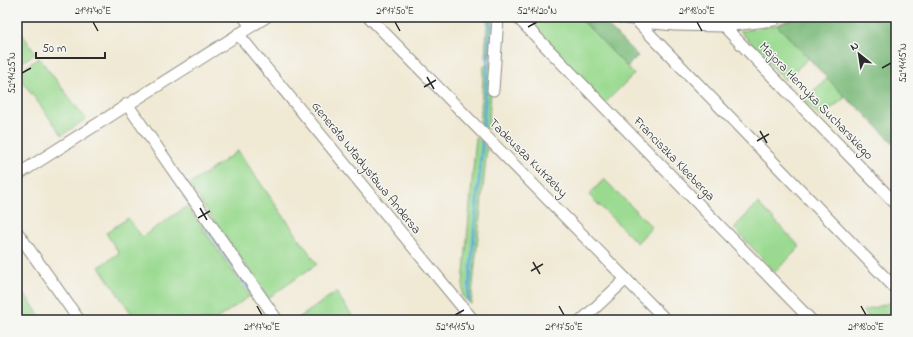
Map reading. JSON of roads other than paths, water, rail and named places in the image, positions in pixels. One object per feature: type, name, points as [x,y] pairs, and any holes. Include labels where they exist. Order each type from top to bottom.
[{"type":"street","points":[[17,175],[238,34],[247,22],[266,17]]},
{"type":"street","name":"Tadeusza Kutrzeby","points":[[369,17],[666,320]]},
{"type":"street","points":[[493,90],[498,17]]},
{"type":"street","name":"Franciszka Kleeberga","points":[[517,17],[811,320]]},
{"type":"street","name":"Majora Henryka Sucharskiego","points":[[715,17],[896,204]]},
{"type":"street","points":[[629,18],[675,25],[724,26],[774,20]]},
{"type":"street","points":[[629,18],[896,289]]},
{"type":"street","name":"Generała Władysława Andersa","points":[[238,34],[473,320]]},
{"type":"street","points":[[127,104],[277,320]]},
{"type":"street","points":[[17,232],[79,320]]},
{"type":"street","points":[[582,320],[626,279]]},
{"type":"street","points":[[462,320],[463,308]]},
{"type":"waterway","points":[[483,129],[491,17]]},
{"type":"waterway","points":[[468,300],[483,136]]},
{"type":"waterway","points":[[184,196],[190,204]]},
{"type":"waterway","points":[[199,217],[251,292]]}]
